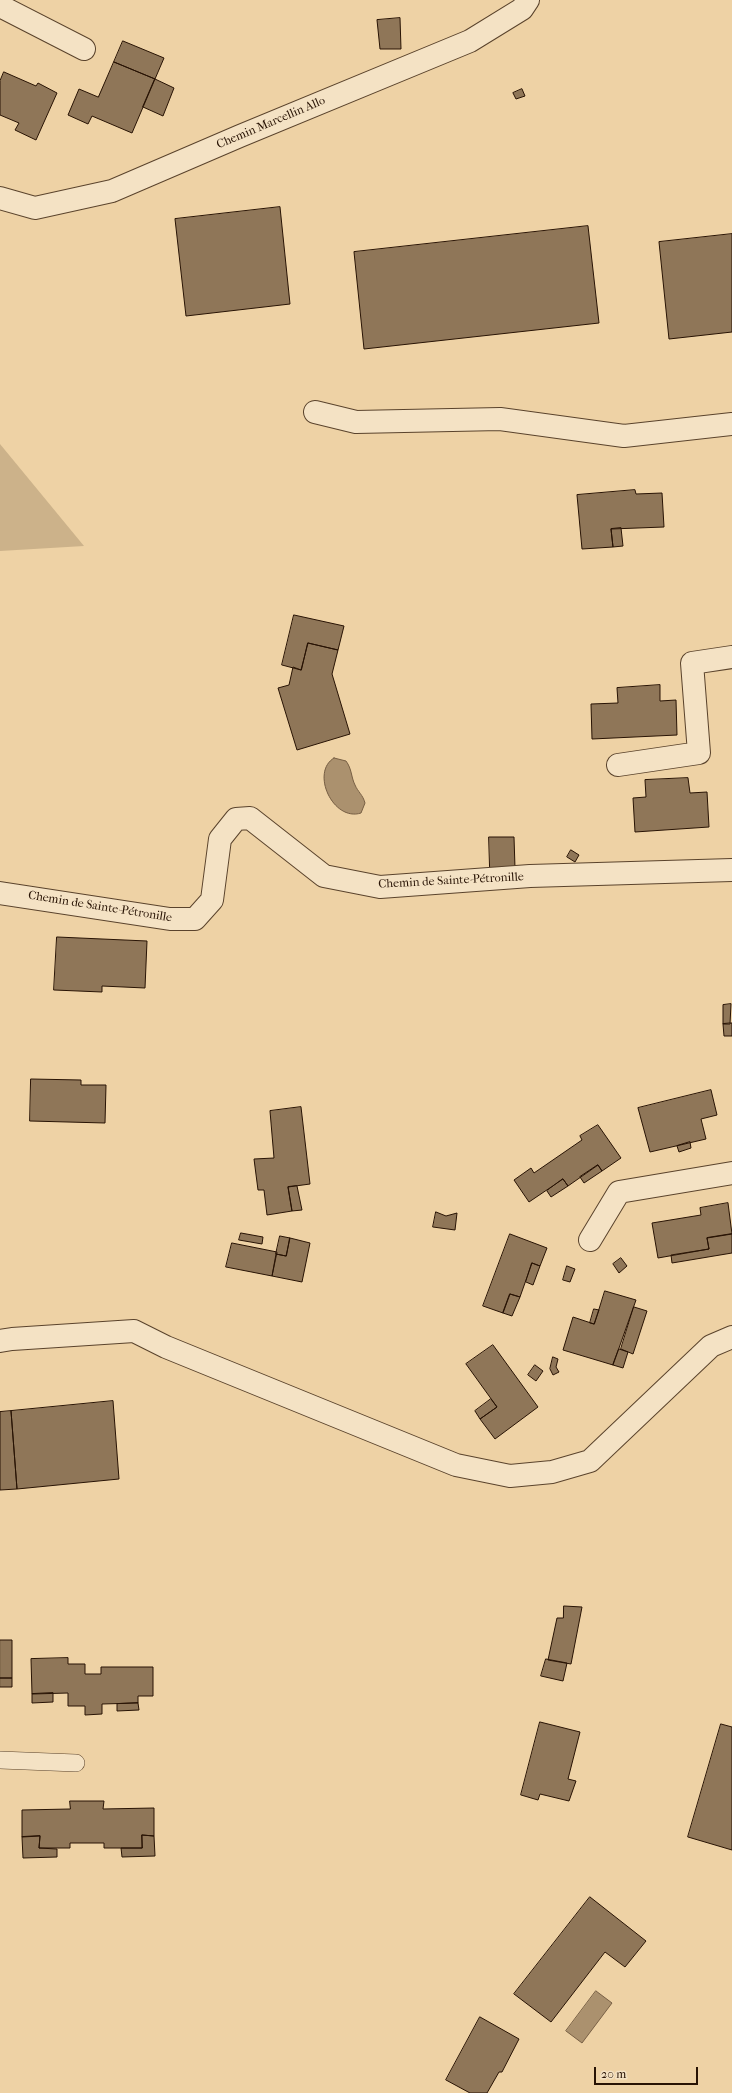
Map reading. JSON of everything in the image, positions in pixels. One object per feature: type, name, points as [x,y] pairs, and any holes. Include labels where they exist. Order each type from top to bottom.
[{"type":"street","name":"Chemin Marcellin Allo","points":[[0,198],[35,208],[112,191],[240,136],[470,41],[522,9],[528,0]]},
{"type":"street","points":[[0,6],[84,49]]},
{"type":"street","points":[[315,412],[356,422],[500,419],[624,436],[732,424]]},
{"type":"street","points":[[618,765],[698,753],[692,663],[732,657]]},
{"type":"street","name":"Chemin de Sainte-Pétronille","points":[[0,893],[170,919],[195,919],[212,900],[220,839],[236,819],[250,818],[324,876],[380,887],[530,876],[732,870]]},
{"type":"street","points":[[590,1240],[619,1192],[732,1173]]},
{"type":"street","points":[[0,1342],[12,1339],[134,1331],[166,1348],[456,1465],[510,1476],[552,1472],[590,1461],[711,1346],[732,1337]]},
{"type":"lane","points":[[0,1760],[76,1763]]},
{"type":"shaded area","points":[[0,444],[84,546],[0,551]]},
{"type":"shaded area","points":[[334,758],[346,761],[348,764],[355,785],[365,803],[361,813],[351,814],[342,810],[334,803],[328,794],[324,774],[327,765]]},
{"type":"shaded area","points":[[596,1991],[612,2003],[582,2043],[566,2031]]},
{"type":"building","points":[[400,18],[401,49],[380,49],[377,20]]},
{"type":"building","points":[[123,41],[164,58],[155,79],[114,62]]},
{"type":"building","points":[[114,62],[155,79],[132,133],[92,116],[88,124],[68,115],[79,89],[98,97]]},
{"type":"building","points":[[4,72],[36,86],[38,83],[57,93],[36,140],[15,130],[19,123],[0,115],[0,81]]},
{"type":"building","points":[[155,79],[174,88],[163,116],[143,107]]},
{"type":"building","points":[[522,89],[525,96],[516,99],[513,93]]},
{"type":"building","points":[[280,207],[290,304],[186,316],[175,219]]},
{"type":"building","points":[[588,226],[599,323],[364,349],[354,252]]},
{"type":"building","points":[[732,234],[732,332],[669,339],[659,242]]},
{"type":"building","points":[[635,490],[636,494],[662,493],[664,527],[611,529],[613,547],[582,549],[577,495]]},
{"type":"building","points":[[621,528],[623,546],[613,547],[611,529]]},
{"type":"building","points":[[294,615],[344,626],[338,650],[308,643],[301,670],[282,665]]},
{"type":"building","points":[[308,643],[338,650],[332,674],[350,734],[297,750],[278,688],[289,685],[293,667],[301,670]]},
{"type":"building","points":[[660,685],[660,701],[676,700],[677,735],[592,739],[591,704],[618,703],[617,688]]},
{"type":"building","points":[[688,778],[690,793],[707,792],[709,827],[635,832],[633,798],[646,797],[645,780]]},
{"type":"building","points":[[489,837],[514,837],[515,868],[490,868]]},
{"type":"building","points":[[571,850],[579,855],[575,862],[567,857]]},
{"type":"building","points":[[57,937],[147,941],[145,988],[102,986],[102,992],[54,990]]},
{"type":"building","points":[[731,1004],[730,1024],[723,1024],[723,1005]]},
{"type":"building","points":[[732,1023],[732,1036],[724,1036],[723,1024]]},
{"type":"building","points":[[31,1079],[81,1080],[81,1085],[106,1085],[105,1123],[30,1121]]},
{"type":"building","points":[[711,1090],[717,1115],[701,1119],[706,1139],[650,1152],[638,1108]]},
{"type":"building","points":[[301,1107],[310,1184],[288,1187],[292,1211],[267,1215],[264,1190],[258,1190],[254,1159],[274,1158],[270,1111]]},
{"type":"building","points":[[598,1125],[621,1158],[602,1171],[598,1165],[568,1186],[563,1179],[529,1202],[514,1180],[531,1168],[534,1173],[582,1140],[580,1136]]},
{"type":"building","points":[[690,1142],[691,1148],[679,1152],[677,1146]]},
{"type":"building","points":[[598,1165],[602,1171],[584,1183],[580,1177]]},
{"type":"building","points":[[563,1179],[568,1186],[551,1197],[547,1191]]},
{"type":"building","points":[[297,1186],[302,1210],[292,1211],[288,1187]]},
{"type":"building","points":[[728,1203],[732,1234],[707,1238],[709,1249],[658,1258],[652,1223],[701,1215],[700,1208]]},
{"type":"building","points":[[436,1212],[446,1216],[457,1213],[455,1230],[433,1227]]},
{"type":"building","points":[[241,1233],[263,1237],[262,1244],[239,1240]]},
{"type":"building","points":[[510,1234],[547,1248],[540,1266],[532,1263],[520,1297],[510,1294],[503,1313],[483,1306]]},
{"type":"building","points":[[732,1234],[732,1253],[672,1263],[671,1255],[709,1249],[707,1238]]},
{"type":"building","points":[[280,1236],[290,1238],[286,1256],[276,1254]]},
{"type":"building","points":[[290,1238],[310,1243],[302,1282],[272,1276],[276,1254],[286,1256]]},
{"type":"building","points":[[232,1243],[277,1252],[272,1276],[226,1267]]},
{"type":"building","points":[[621,1258],[627,1266],[619,1273],[613,1264]]},
{"type":"building","points":[[532,1263],[540,1266],[533,1285],[526,1282]]},
{"type":"building","points":[[567,1266],[575,1269],[570,1282],[563,1280]]},
{"type":"building","points":[[605,1291],[636,1300],[613,1365],[563,1350],[573,1317],[594,1324]]},
{"type":"building","points":[[510,1294],[520,1297],[512,1316],[503,1313]]},
{"type":"building","points":[[634,1307],[647,1311],[633,1354],[621,1349]]},
{"type":"building","points":[[594,1309],[599,1310],[594,1324],[590,1323]]},
{"type":"building","points":[[493,1345],[538,1407],[495,1439],[480,1419],[497,1407],[466,1364]]},
{"type":"building","points":[[619,1349],[628,1352],[623,1368],[613,1365]]},
{"type":"building","points":[[553,1357],[558,1359],[556,1367],[559,1372],[553,1375],[550,1369]]},
{"type":"building","points":[[535,1365],[543,1371],[536,1381],[528,1375]]},
{"type":"building","points":[[491,1399],[497,1407],[480,1419],[475,1411]]},
{"type":"building","points":[[113,1401],[119,1479],[17,1489],[11,1411]]},
{"type":"building","points":[[11,1411],[17,1489],[0,1490],[0,1412]]},
{"type":"building","points":[[564,1606],[582,1607],[571,1664],[548,1660],[557,1618],[563,1618]]},
{"type":"building","points":[[0,1640],[12,1640],[12,1678],[0,1678]]},
{"type":"building","points":[[68,1658],[68,1664],[85,1664],[85,1674],[101,1674],[101,1667],[153,1667],[153,1696],[138,1696],[138,1703],[102,1704],[102,1714],[85,1715],[85,1706],[68,1706],[68,1693],[32,1694],[31,1659]]},
{"type":"building","points":[[546,1659],[567,1663],[563,1681],[541,1676]]},
{"type":"building","points":[[0,1678],[12,1678],[12,1687],[0,1687]]},
{"type":"building","points":[[53,1693],[53,1702],[32,1703],[32,1694]]},
{"type":"building","points":[[138,1703],[139,1710],[117,1711],[117,1704]]},
{"type":"building","points":[[540,1722],[580,1732],[568,1779],[576,1781],[569,1801],[540,1794],[538,1800],[521,1795]]},
{"type":"building","points":[[721,1724],[732,1727],[732,1850],[688,1837]]},
{"type":"building","points":[[70,1801],[104,1801],[103,1809],[154,1808],[154,1836],[142,1835],[142,1848],[104,1848],[104,1843],[70,1843],[70,1848],[39,1848],[40,1836],[22,1837],[22,1810],[70,1809]]},
{"type":"building","points":[[142,1835],[154,1836],[155,1856],[122,1857],[121,1848],[142,1848]]},
{"type":"building","points":[[40,1836],[39,1848],[57,1849],[57,1857],[23,1858],[22,1837]]},
{"type":"building","points":[[590,1897],[646,1941],[625,1967],[605,1952],[551,2022],[514,1994]]},
{"type":"building","points":[[480,2017],[519,2039],[502,2072],[499,2072],[487,2093],[470,2093],[446,2080]]}]
